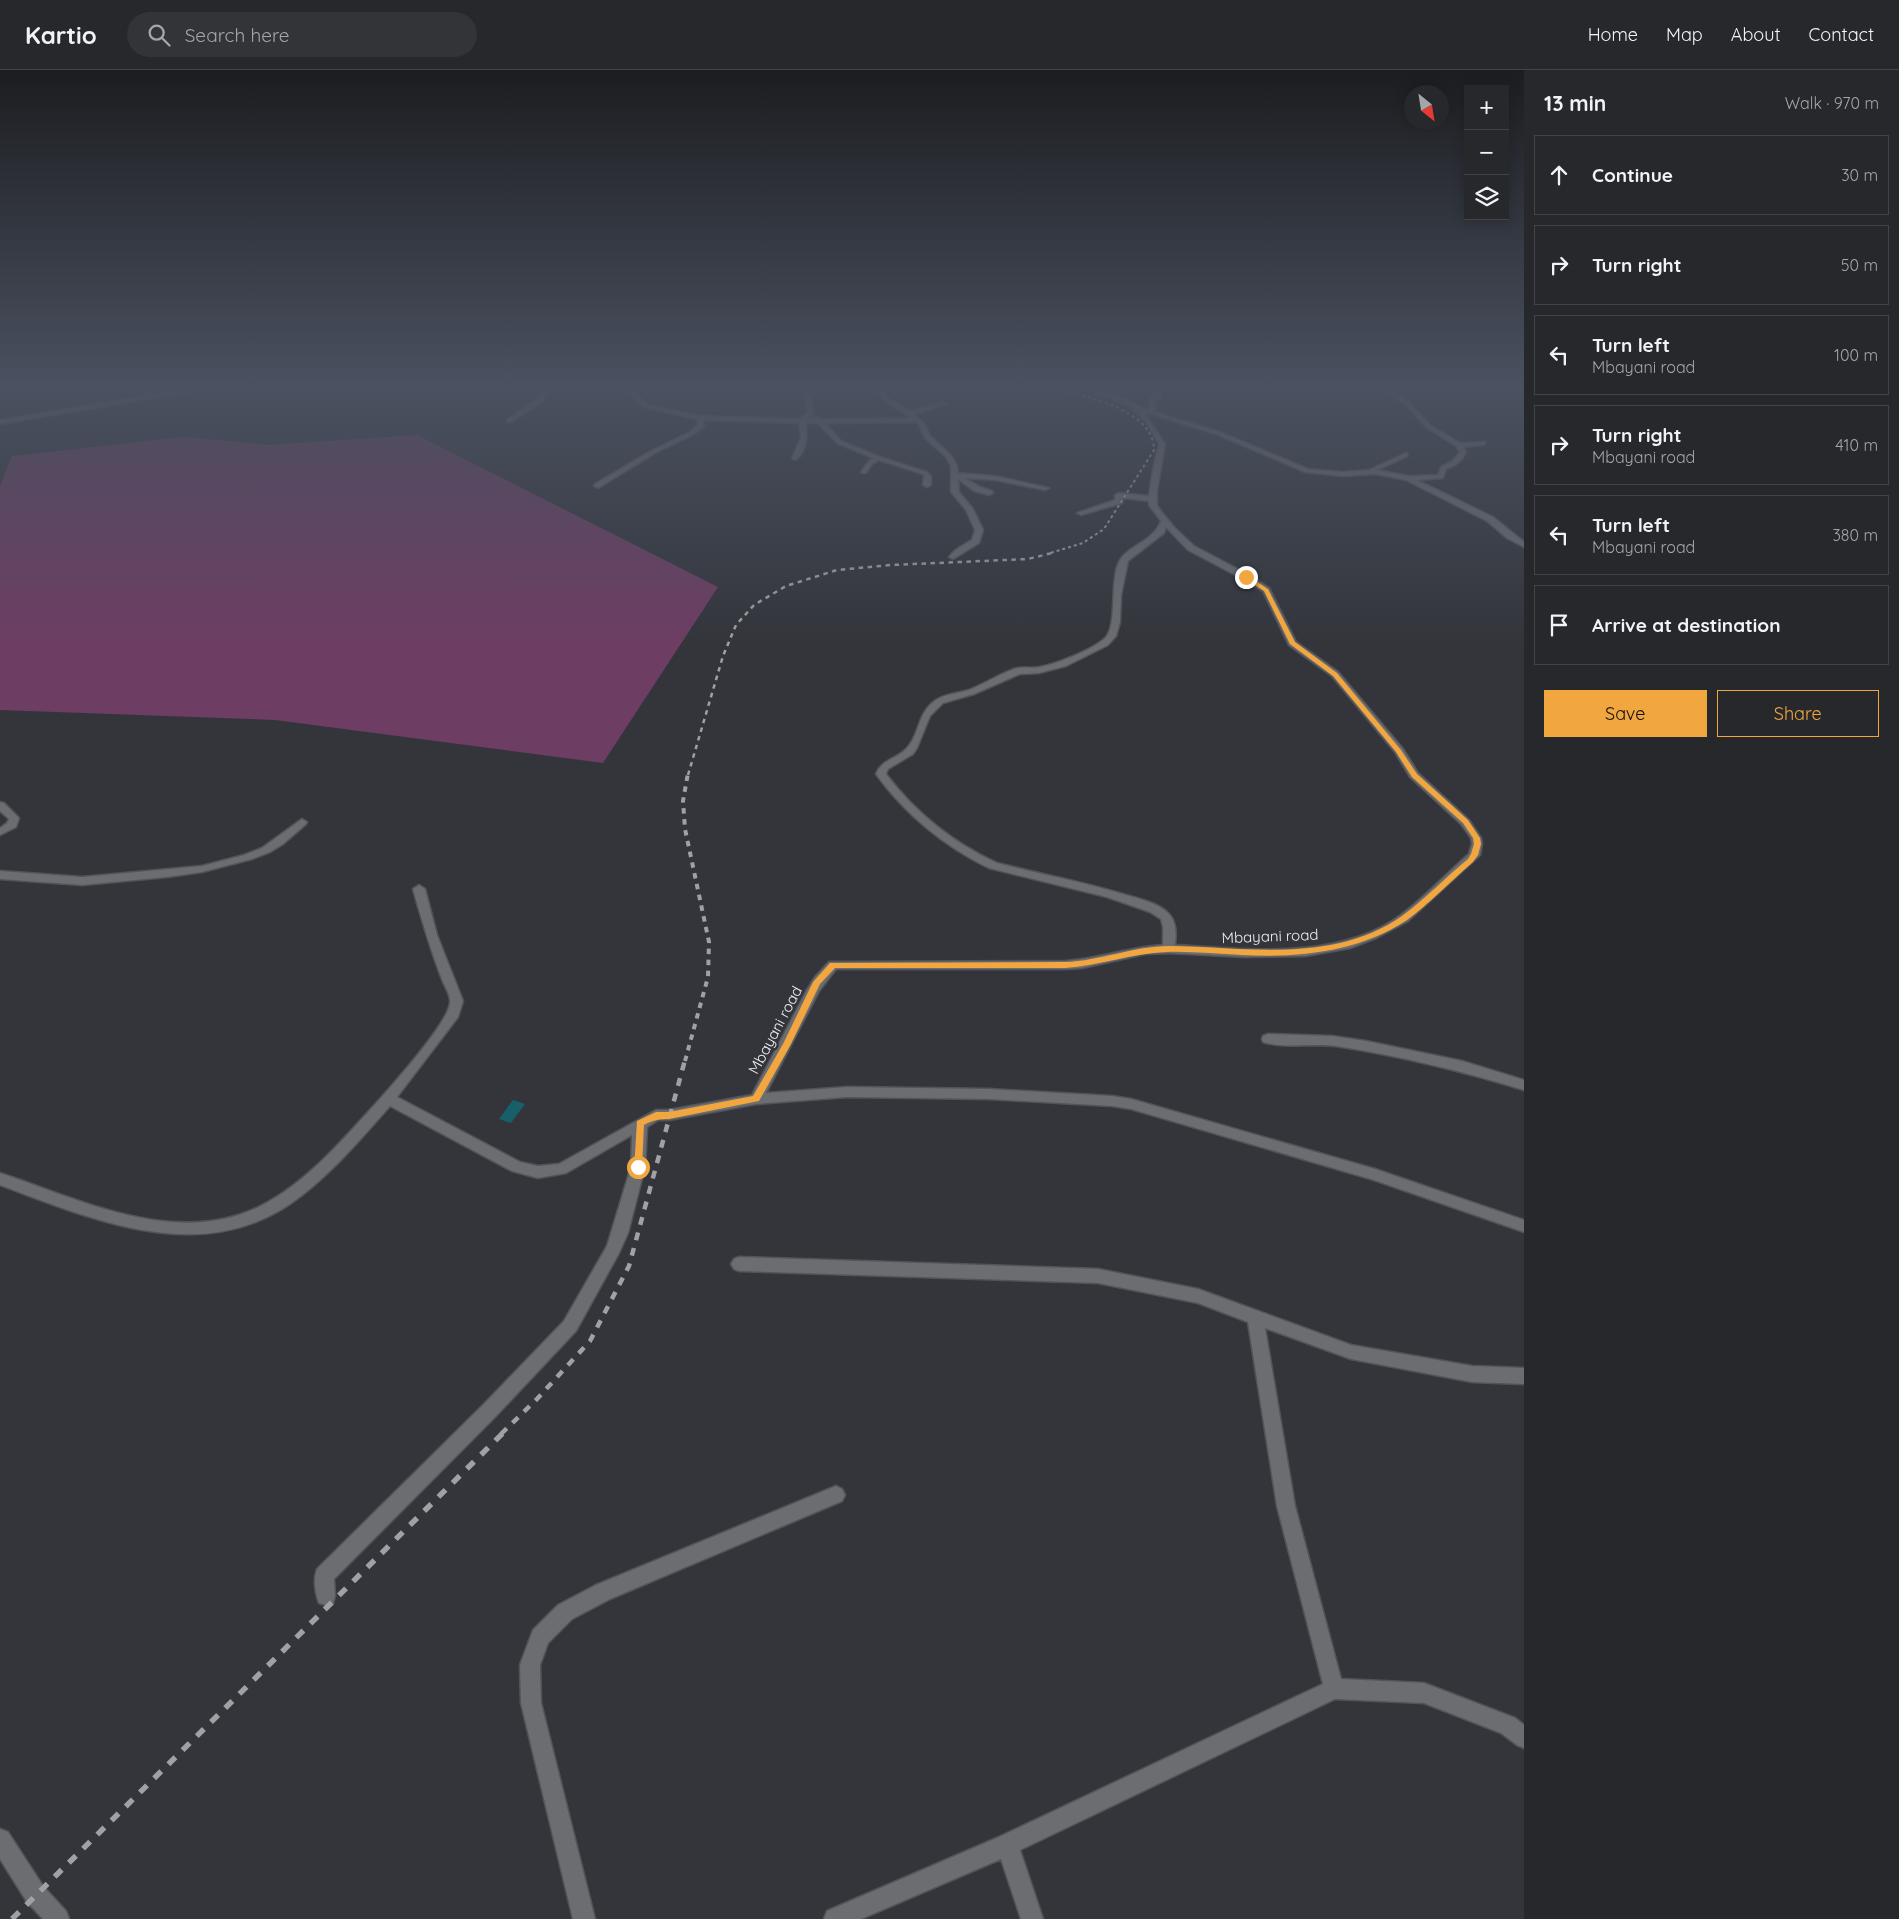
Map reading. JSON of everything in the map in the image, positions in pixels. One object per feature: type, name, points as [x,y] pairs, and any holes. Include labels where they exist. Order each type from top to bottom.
[{"type":"street","points":[[598,486],[623,470]]},
{"type":"street","points":[[917,470],[926,473],[929,479],[927,485]]},
{"type":"street","points":[[954,558],[958,551],[976,542],[979,530],[969,509],[955,492],[955,470]]},
{"type":"street","points":[[1081,513],[1119,501],[1119,496],[1153,500],[1156,470]]},
{"type":"street","points":[[1304,470],[1342,474],[1362,472],[1386,473],[1408,478],[1490,519],[1524,545]]},
{"type":"street","points":[[1362,472],[1368,470]]},
{"type":"street","points":[[1408,478],[1442,476],[1443,470]]},
{"type":"street","points":[[955,474],[996,478],[1045,488]]},
{"type":"street","points":[[955,474],[973,487],[989,493]]},
{"type":"street","name":"Mbayani road","points":[[756,1099],[787,1044],[817,982],[833,965],[1082,964],[1136,952],[1169,949],[1209,952],[1305,952],[1324,950],[1362,940],[1413,912],[1474,855],[1477,844],[1476,838],[1465,822],[1414,775],[1399,751],[1335,674],[1292,642],[1266,590],[1246,577],[1191,548],[1172,530],[1153,505],[1153,500]]},
{"type":"street","points":[[1165,520],[1161,531],[1124,560],[1117,594],[1116,622],[1112,636],[1105,643],[1063,664],[1039,670],[1018,672],[971,692],[940,701],[926,715],[914,746],[909,752],[884,767],[881,774],[898,797],[910,808],[978,860],[993,866],[1100,892],[1156,909],[1163,914],[1169,924],[1169,949]]},
{"type":"street","points":[[0,805],[14,818],[12,825],[0,832]]},
{"type":"street","points":[[1,874],[82,881],[202,869],[266,850],[279,842],[302,822]]},
{"type":"street","points":[[0,1179],[110,1218],[175,1228],[210,1227],[242,1220],[262,1213],[281,1203],[323,1168],[389,1099],[433,1044],[454,1014],[457,1006],[431,935],[419,889]]},
{"type":"street","points":[[1268,1039],[1332,1041],[1366,1046],[1462,1066],[1524,1085]]},
{"type":"street","points":[[389,1099],[517,1168],[538,1172],[561,1169],[656,1116],[756,1099],[847,1092],[1006,1095],[1112,1101],[1131,1104],[1375,1175],[1524,1226]]},
{"type":"street","points":[[326,1596],[324,1576],[490,1410],[570,1326],[614,1248],[620,1233],[638,1167],[640,1124]]},
{"type":"street","points":[[739,1264],[1098,1276],[1198,1296],[1256,1319],[1352,1352],[1472,1374],[1524,1376]]},
{"type":"street","points":[[1256,1319],[1286,1506],[1334,1689]]},
{"type":"street","points":[[584,1919],[530,1702],[530,1665],[540,1637],[565,1612],[603,1592],[836,1495]]},
{"type":"street","points":[[835,1919],[1007,1845],[1334,1689],[1424,1693],[1508,1725],[1524,1738]]},
{"type":"street","points":[[0,1840],[35,1894],[58,1919]]},
{"type":"street","points":[[1007,1845],[1032,1919]]},
{"type":"shaded area","points":[[6,470],[487,470],[718,587],[603,763],[275,720],[0,710],[0,486]]},
{"type":"water","points":[[513,1100],[525,1104],[511,1123],[499,1119]]},
{"type":"railway","points":[[1047,554],[1083,543],[1104,529],[1141,470]]},
{"type":"railway","points":[[688,775],[723,656],[736,625],[754,605],[786,586],[837,570],[891,565],[1028,559],[1052,553]]},
{"type":"railway","points":[[685,1061],[708,977],[709,942],[685,829],[683,801],[688,773]]},
{"type":"railway","points":[[501,1434],[537,1399],[590,1341],[629,1266],[685,1060]]},
{"type":"railway","points":[[12,1919],[503,1433]]},
{"type":"route","points":[[638,1167],[640,1124],[645,1121],[656,1116],[756,1099],[787,1044],[817,982],[824,972],[833,965],[1065,965],[1082,964],[1145,950],[1169,949],[1245,953],[1324,950],[1362,940],[1404,918],[1470,860],[1474,855],[1477,844],[1476,838],[1465,822],[1414,775],[1399,751],[1335,674],[1292,642],[1269,594],[1246,577]]}]
